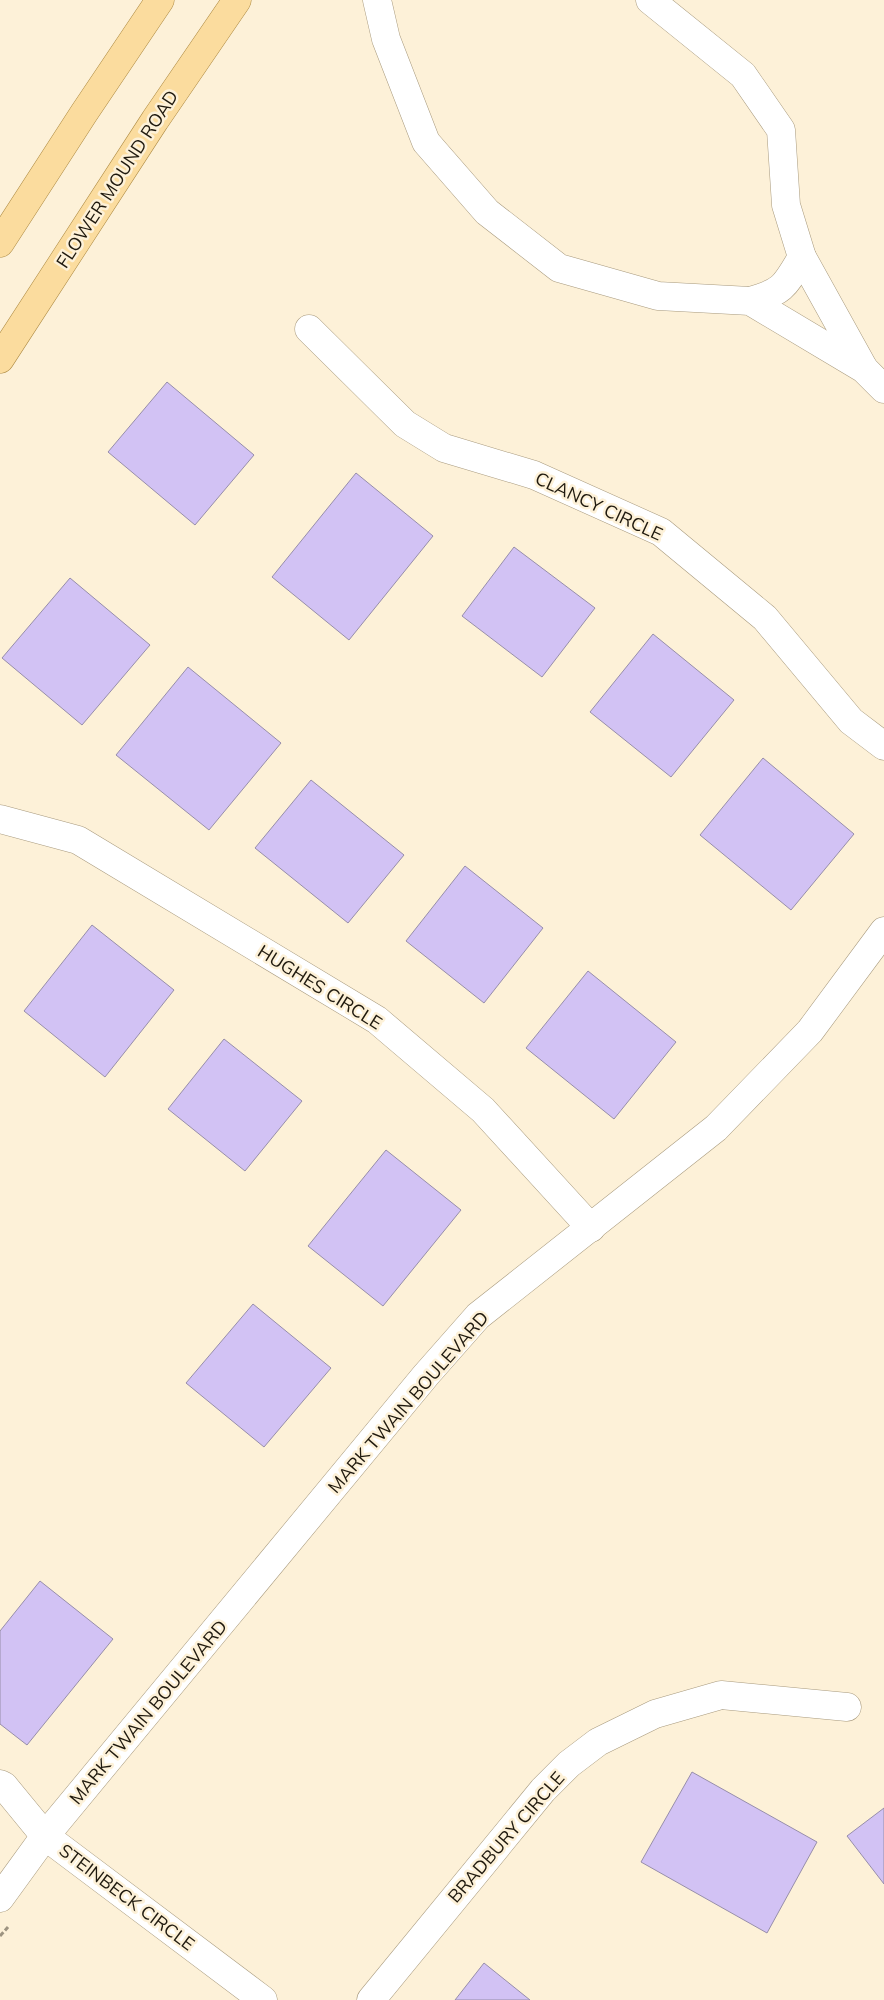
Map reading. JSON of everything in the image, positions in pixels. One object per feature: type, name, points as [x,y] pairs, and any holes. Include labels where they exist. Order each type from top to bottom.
[{"type":"main road","points":[[0,243],[160,0]]},
{"type":"main road","name":"FLOWER MOUND ROAD","points":[[0,359],[155,120],[236,0]]},
{"type":"street","points":[[377,0],[386,39],[426,142],[488,212],[559,268],[658,296],[750,301],[772,294],[788,281],[802,257]]},
{"type":"street","points":[[650,0],[743,75],[781,130],[786,206],[802,257],[864,369]]},
{"type":"street","points":[[750,301],[864,369],[884,389]]},
{"type":"street","name":"CLANCY CIRCLE","points":[[309,329],[405,424],[444,448],[534,475],[661,532],[765,618],[851,720],[884,746]]},
{"type":"street","name":"HUGHES CIRCLE","points":[[0,819],[78,840],[378,1020],[483,1110],[591,1228]]},
{"type":"street","name":"MARK TWAIN BOULEVARD","points":[[6,1909],[45,1836],[426,1375],[478,1316],[716,1128],[810,1031],[884,931]]},
{"type":"street","name":"BRADBURY CIRCLE","points":[[372,2000],[543,1790],[569,1764],[598,1742],[655,1714],[722,1695],[847,1706]]},
{"type":"street","name":"STEINBECK CIRCLE","points":[[0,1784],[4,1786],[45,1836],[263,2000]]},
{"type":"path","points":[[0,1936],[6,1909]]},
{"type":"building","points":[[167,382],[254,455],[195,525],[108,452]]},
{"type":"building","points":[[356,473],[433,536],[349,640],[272,577]]},
{"type":"building","points":[[514,547],[595,608],[542,677],[462,616]]},
{"type":"building","points":[[70,578],[150,645],[82,725],[2,658]]},
{"type":"building","points":[[653,634],[734,700],[671,777],[590,712]]},
{"type":"building","points":[[188,667],[281,743],[209,830],[116,755]]},
{"type":"building","points":[[763,758],[854,834],[791,910],[700,835]]},
{"type":"building","points":[[311,780],[404,855],[348,923],[255,848]]},
{"type":"building","points":[[465,866],[543,928],[484,1003],[406,941]]},
{"type":"building","points":[[92,925],[174,990],[105,1077],[24,1011]]},
{"type":"building","points":[[588,971],[676,1042],[614,1119],[526,1048]]},
{"type":"building","points":[[224,1039],[302,1101],[245,1171],[168,1109]]},
{"type":"building","points":[[386,1150],[461,1210],[383,1306],[308,1246]]},
{"type":"building","points":[[253,1304],[331,1368],[264,1447],[186,1383]]},
{"type":"building","points":[[40,1581],[113,1639],[27,1745],[0,1724],[0,1631]]},
{"type":"building","points":[[692,1772],[817,1842],[767,1933],[641,1862]]},
{"type":"building","points":[[884,1808],[884,1884],[847,1836]]},
{"type":"building","points":[[484,1963],[530,2000],[455,2000]]}]
